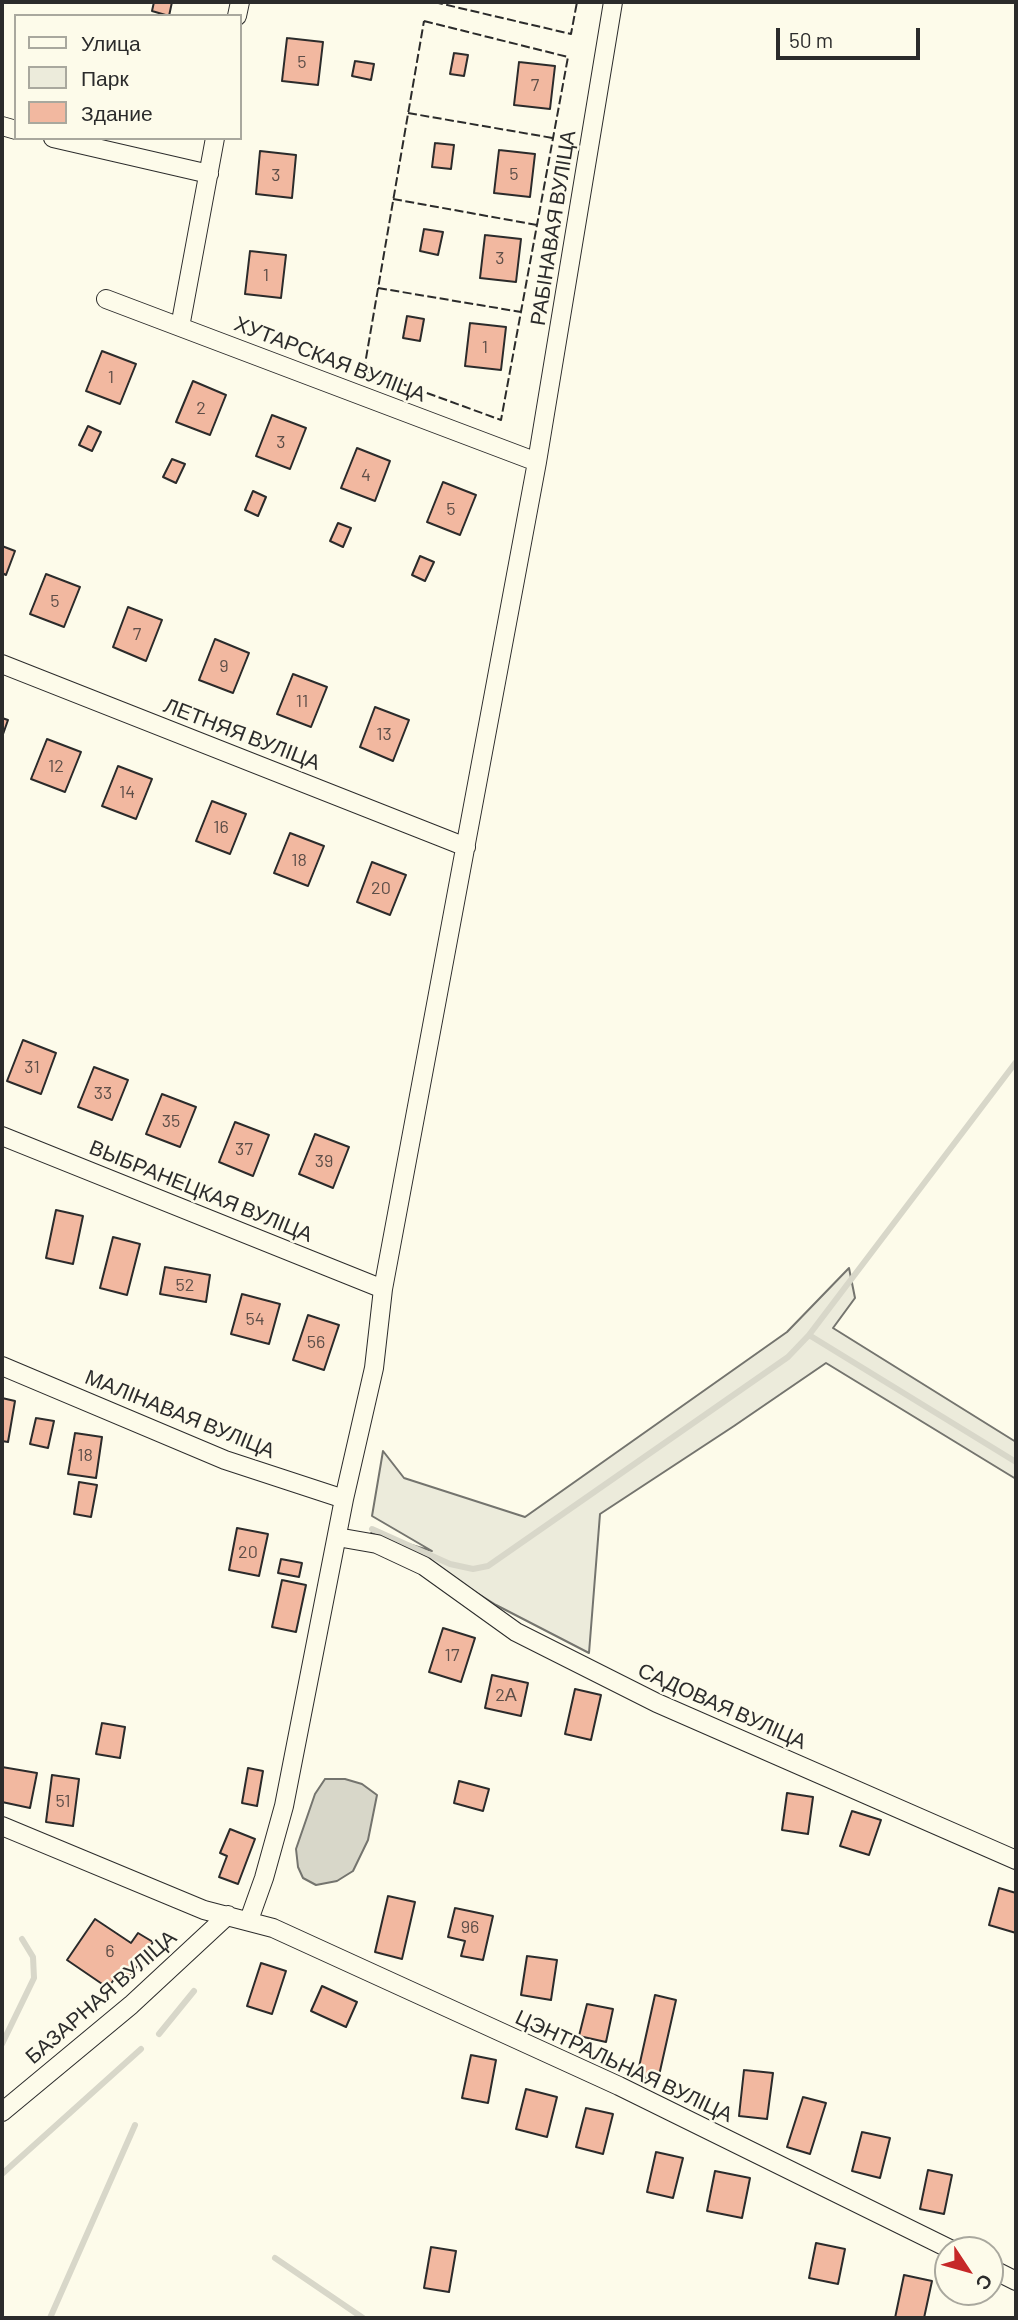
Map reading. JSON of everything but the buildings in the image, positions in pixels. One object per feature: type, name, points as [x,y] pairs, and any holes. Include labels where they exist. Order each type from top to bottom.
[{"type":"street","name":"РАБІНАВАЯ ВУЛІЦА","points":[[249,1920],[284,1806],[344,1499],[374,1368],[383,1289],[537,462],[613,2]]},
{"type":"street","points":[[62,140],[209,174]]},
{"type":"street","points":[[180,327],[215,140]]},
{"type":"street","name":"ХУТАРСКАЯ ВУЛІЦА","points":[[106,299],[537,462]]},
{"type":"street","name":"ЛЕТНЯЯ ВУЛІЦА","points":[[2,664],[466,847]]},
{"type":"street","name":"ВЫБРАНЕЦКАЯ ВУЛІЦА","points":[[2,1136],[383,1289]]},
{"type":"street","name":"МАЛІНАВАЯ ВУЛІЦА","points":[[2,1366],[225,1460],[344,1499]]},
{"type":"street","name":"САДОВАЯ ВУЛІЦА","points":[[337,1537],[377,1544],[424,1566],[516,1632],[645,1697],[1016,1860]]},
{"type":"street","name":"ЦЭНТРАЛЬНАЯ ВУЛІЦА","points":[[2,1826],[204,1910],[273,1928],[619,2086],[934,2242]]},
{"type":"street","name":"БАЗАРНАЯ ВУЛІЦА","points":[[2,2112],[131,2005],[228,1915]]},
{"type":"green space","points":[[849,1268],[855,1298],[833,1328],[1016,1442],[1016,1479],[826,1363],[600,1514],[589,1653],[496,1605],[445,1573],[371,1533],[432,1551],[372,1516],[383,1451],[404,1478],[525,1517],[787,1332]]},
{"type":"shaded area","points":[[325,1779],[345,1779],[362,1784],[377,1795],[368,1840],[353,1871],[337,1881],[316,1885],[303,1878],[298,1867],[296,1849],[315,1794]]},
{"type":"waterway","points":[[372,1529],[450,1564],[473,1569],[488,1566],[788,1357],[809,1335],[1016,1062]]},
{"type":"waterway","points":[[809,1335],[1016,1462]]},
{"type":"waterway","points":[[2,2044],[34,1978],[33,1957],[22,1939]]},
{"type":"waterway","points":[[159,2034],[194,1991]]},
{"type":"waterway","points":[[2,2174],[141,2049]]},
{"type":"waterway","points":[[50,2318],[135,2125]]},
{"type":"waterway","points":[[275,2258],[363,2318]]},
{"type":"fence","points":[[434,2],[571,34],[577,2]]},
{"type":"fence","points":[[424,21],[568,57],[501,420],[364,370],[424,21]]},
{"type":"fence","points":[[408,113],[553,138]]},
{"type":"fence","points":[[393,199],[537,225]]},
{"type":"fence","points":[[378,288],[521,312]]}]
